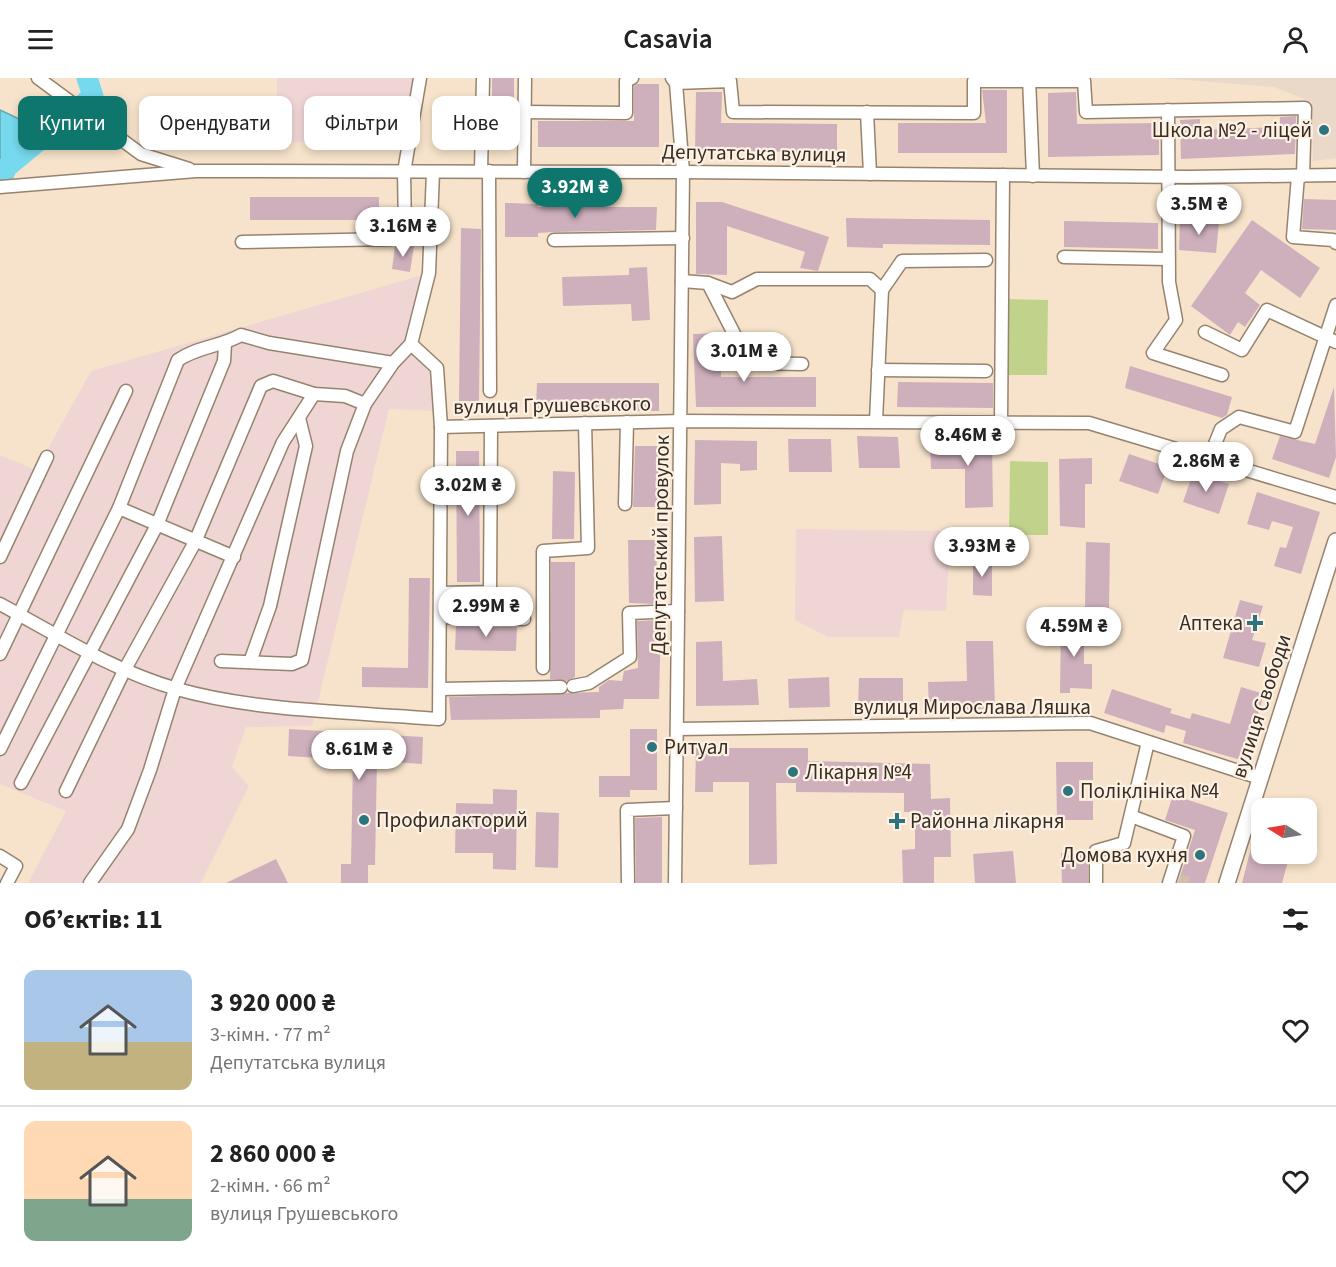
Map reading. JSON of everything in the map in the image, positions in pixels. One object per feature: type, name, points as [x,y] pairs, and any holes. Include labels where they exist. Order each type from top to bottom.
[{"type":"main road","name":"вулиця Свободи","points":[[1227,883],[1336,541]]},
{"type":"street","points":[[38,78],[141,154],[196,171]]},
{"type":"street","points":[[242,242],[391,239],[405,230],[404,171],[420,78]]},
{"type":"street","points":[[483,78],[490,391]]},
{"type":"street","points":[[524,171],[525,78]]},
{"type":"street","points":[[525,112],[626,113],[626,81],[632,78]]},
{"type":"street","points":[[674,80],[730,81],[733,112],[974,113],[974,81],[1029,80],[1084,81],[1086,112],[1305,108],[1301,176],[1293,237],[1334,240],[1336,243]]},
{"type":"street","name":"Депутатський провулок","points":[[674,80],[683,172],[675,883]]},
{"type":"street","points":[[1029,80],[1033,176]]},
{"type":"street","points":[[1168,110],[1168,259],[1169,282],[1176,320],[1153,353],[1222,375]]},
{"type":"street","points":[[867,112],[870,174]]},
{"type":"street","name":"Депутатська вулиця","points":[[0,187],[196,171],[524,171],[1168,177],[1336,175]]},
{"type":"street","points":[[221,661],[292,664],[302,660],[347,451],[365,404],[393,363],[411,344],[429,273],[433,172]]},
{"type":"street","points":[[1001,421],[1003,175]]},
{"type":"street","points":[[554,240],[683,238]]},
{"type":"street","points":[[1064,256],[1168,259]]},
{"type":"street","points":[[876,421],[882,290],[902,261],[986,260]]},
{"type":"street","points":[[682,281],[708,283],[732,292],[757,279],[870,279],[882,290]]},
{"type":"street","points":[[708,283],[748,363],[802,364]]},
{"type":"street","points":[[1209,459],[1221,429],[1239,417],[1294,432],[1330,340],[1336,305]]},
{"type":"street","points":[[1205,332],[1242,350],[1267,310],[1330,340]]},
{"type":"street","points":[[0,749],[119,508],[178,360],[193,350],[225,345],[241,335],[269,343],[393,363]]},
{"type":"street","points":[[0,604],[124,671],[175,689],[225,701],[440,719],[441,427],[437,368],[411,344]]},
{"type":"street","points":[[21,783],[157,525],[224,361],[225,345]]},
{"type":"street","points":[[878,370],[986,371]]},
{"type":"street","points":[[66,791],[124,671],[195,542],[261,386],[273,381],[314,394],[345,396],[365,404]]},
{"type":"street","points":[[0,654],[126,391]]},
{"type":"street","points":[[90,883],[128,829],[150,770],[175,689],[283,442],[314,394]]},
{"type":"street","points":[[250,662],[270,606],[306,446],[299,418]]},
{"type":"street","name":"вулиця Грушевського","points":[[441,427],[681,421],[1089,423],[1336,497]]},
{"type":"street","points":[[543,668],[543,551],[588,548],[585,423]]},
{"type":"street","points":[[625,504],[627,423]]},
{"type":"street","points":[[440,593],[490,592],[491,426]]},
{"type":"street","points":[[0,557],[47,457]]},
{"type":"street","points":[[119,508],[234,557]]},
{"type":"street","points":[[440,690],[567,686],[589,683],[630,657],[629,613],[678,611]]},
{"type":"street","points":[[440,617],[524,619]]},
{"type":"street","name":"вулиця Мирослава Ляшка","points":[[676,729],[1090,723],[1260,778]]},
{"type":"street","points":[[1096,883],[1096,851],[1124,843],[1148,742]]},
{"type":"street","points":[[628,883],[627,810],[676,808]]},
{"type":"street","points":[[1131,816],[1184,836],[1173,880]]},
{"type":"street","points":[[0,856],[16,866],[7,883]]},
{"type":"shaded area","points":[[277,78],[420,78],[417,96],[304,96],[304,142],[292,142],[292,96],[277,96]]},
{"type":"shaded area","name":"Школа №2 - ліцей","points":[[1160,78],[1336,78],[1336,158],[1313,161],[1312,102],[1274,87]]},
{"type":"shaded area","points":[[429,273],[411,344],[437,368],[440,411],[389,409],[312,726],[246,727],[232,767],[249,786],[201,883],[28,883],[66,811],[0,784],[0,455],[36,470],[91,371]]},
{"type":"shaded area","points":[[796,529],[947,531],[949,557],[946,611],[904,610],[899,637],[828,637],[795,620]]},
{"type":"green space","points":[[1006,299],[1048,300],[1047,375],[1006,375]]},
{"type":"green space","points":[[1010,461],[1048,462],[1048,535],[1009,535]]},
{"type":"water","points":[[0,110],[18,118],[18,150],[29,150],[7,167],[2,177],[0,173]]},
{"type":"building","points":[[492,78],[514,78],[514,96],[492,96]]},
{"type":"building","points":[[659,84],[659,147],[538,147],[538,121],[634,121],[634,86]]},
{"type":"building","points":[[982,90],[1007,90],[1007,153],[898,153],[898,123],[986,123]]},
{"type":"building","points":[[696,92],[722,92],[721,123],[837,124],[837,152],[695,151]]},
{"type":"building","points":[[1076,92],[1077,124],[1159,123],[1159,155],[1048,157],[1048,93]]},
{"type":"building","points":[[1296,116],[1295,154],[1181,159],[1180,120],[1200,119],[1200,130],[1280,127],[1280,117]]},
{"type":"building","points":[[250,197],[379,197],[379,220],[250,220]]},
{"type":"building","points":[[1304,199],[1336,200],[1336,230],[1302,229]]},
{"type":"building","points":[[696,202],[722,202],[829,237],[818,271],[800,268],[805,252],[727,226],[727,275],[696,274]]},
{"type":"building","points":[[505,203],[538,204],[538,207],[657,207],[656,230],[554,232],[538,233],[538,237],[505,237]]},
{"type":"building","points":[[846,218],[990,220],[990,245],[883,244],[883,248],[847,247]]},
{"type":"building","points":[[1180,219],[1219,222],[1216,253],[1179,250]]},
{"type":"building","points":[[1252,220],[1320,268],[1300,298],[1261,270],[1245,293],[1260,305],[1245,327],[1238,322],[1230,335],[1191,306]]},
{"type":"building","points":[[1064,221],[1158,223],[1158,249],[1064,247]]},
{"type":"building","points":[[461,228],[481,229],[479,401],[459,401]]},
{"type":"building","points":[[398,244],[414,246],[410,272],[392,269],[395,246]]},
{"type":"building","points":[[647,267],[650,320],[632,321],[631,304],[563,306],[562,277],[629,275],[629,268]]},
{"type":"building","points":[[721,333],[721,377],[816,377],[816,407],[696,407],[693,334]]},
{"type":"building","points":[[1130,366],[1232,397],[1227,415],[1222,418],[1125,388]]},
{"type":"building","points":[[898,382],[993,383],[993,408],[897,407]]},
{"type":"building","points":[[537,383],[659,383],[659,411],[536,410]]},
{"type":"building","points":[[1334,387],[1336,457],[1329,478],[1272,459],[1280,436],[1315,444]]},
{"type":"building","points":[[857,436],[898,437],[900,468],[859,468]]},
{"type":"building","points":[[788,439],[831,439],[832,472],[789,472]]},
{"type":"building","points":[[695,440],[757,441],[757,470],[740,471],[740,464],[721,463],[721,504],[694,505]]},
{"type":"building","points":[[930,440],[992,441],[993,507],[965,508],[965,469],[931,469]]},
{"type":"building","points":[[635,446],[659,446],[658,507],[633,507]]},
{"type":"building","points":[[456,451],[479,451],[480,582],[457,582]]},
{"type":"building","points":[[1129,454],[1168,467],[1158,494],[1119,481]]},
{"type":"building","points":[[1092,458],[1092,484],[1085,484],[1085,528],[1060,526],[1059,459]]},
{"type":"building","points":[[553,471],[575,472],[574,539],[552,539]]},
{"type":"building","points":[[1193,473],[1229,484],[1219,514],[1183,502]]},
{"type":"building","points":[[1257,492],[1320,512],[1301,574],[1274,566],[1280,547],[1286,548],[1293,527],[1272,521],[1269,530],[1247,524]]},
{"type":"building","points":[[722,536],[724,601],[695,602],[694,537]]},
{"type":"building","points":[[628,540],[657,540],[656,604],[629,603]]},
{"type":"building","points":[[1086,542],[1110,543],[1109,608],[1085,607]]},
{"type":"building","points":[[973,559],[992,560],[992,596],[973,595]]},
{"type":"building","points":[[551,562],[575,562],[575,677],[567,681],[550,679]]},
{"type":"building","points":[[409,578],[430,578],[428,688],[362,687],[362,667],[408,668]]},
{"type":"building","points":[[1240,600],[1263,606],[1252,640],[1266,643],[1259,667],[1223,658]]},
{"type":"building","points":[[661,620],[659,699],[624,699],[623,709],[600,710],[600,718],[451,720],[449,697],[599,692],[599,687],[609,680],[622,681],[624,671],[638,668],[637,621]]},
{"type":"building","points":[[1061,621],[1084,622],[1084,664],[1092,664],[1092,689],[1070,688],[1070,693],[1060,693]]},
{"type":"building","points":[[456,626],[517,627],[516,651],[455,650]]},
{"type":"building","points":[[722,641],[723,681],[757,679],[759,705],[696,706],[696,642]]},
{"type":"building","points":[[966,641],[993,641],[995,709],[929,710],[928,682],[967,681]]},
{"type":"building","points":[[829,677],[830,707],[789,708],[788,679]]},
{"type":"building","points":[[859,678],[903,678],[903,707],[858,707]]},
{"type":"building","points":[[1241,687],[1264,694],[1244,761],[1183,743],[1186,731],[1166,725],[1164,733],[1104,713],[1112,689],[1172,709],[1170,713],[1190,719],[1192,713],[1230,724]]},
{"type":"building","points":[[289,729],[423,737],[422,764],[377,761],[375,865],[368,865],[368,883],[341,883],[341,864],[351,864],[353,760],[288,756]]},
{"type":"building","points":[[630,729],[657,729],[657,790],[630,790],[630,797],[599,797],[599,776],[630,776]]},
{"type":"building","points":[[696,748],[808,748],[808,761],[930,764],[931,799],[950,798],[951,857],[934,857],[934,883],[903,883],[902,850],[915,849],[915,812],[904,812],[904,793],[796,792],[796,783],[776,783],[777,864],[749,865],[749,782],[713,782],[713,792],[695,792]]},
{"type":"building","name":"Поліклініка №4","points":[[1056,762],[1093,762],[1093,780],[1079,780],[1079,801],[1093,801],[1093,820],[1057,820]]},
{"type":"building","points":[[493,789],[517,790],[516,870],[493,869],[493,853],[455,853],[456,803],[493,804]]},
{"type":"building","name":"Домова кухня","points":[[1173,795],[1228,813],[1205,883],[1178,883],[1195,830],[1165,820]]},
{"type":"building","points":[[536,812],[559,813],[558,868],[535,867]]},
{"type":"building","points":[[662,817],[662,883],[636,883],[635,818]]},
{"type":"building","points":[[1251,848],[1251,864],[1287,864],[1282,883],[1242,883]]},
{"type":"building","points":[[1013,851],[1016,883],[975,883],[973,854]]},
{"type":"building","name":"Домова кухня","points":[[1061,853],[1088,853],[1088,883],[1062,883]]},
{"type":"building","points":[[276,859],[288,883],[226,883]]},
{"type":"waterway","points":[[0,182],[7,167],[93,96],[87,78]]},
{"type":"tunnel","points":[[1179,880],[1188,883]]},
{"type":"place","name":"Школа №2 - ліцей","points":[[1324,130]]},
{"type":"place","name":"Аптека","points":[[1255,623]]},
{"type":"place","name":"Ритуал","points":[[652,747]]},
{"type":"place","name":"Лікарня №4","points":[[793,772]]},
{"type":"place","name":"Поліклініка №4","points":[[1068,791]]},
{"type":"place","name":"Профилакторий","points":[[364,820]]},
{"type":"place","name":"Районна лікарня","points":[[897,821]]},
{"type":"place","name":"Домова кухня","points":[[1200,855]]}]
